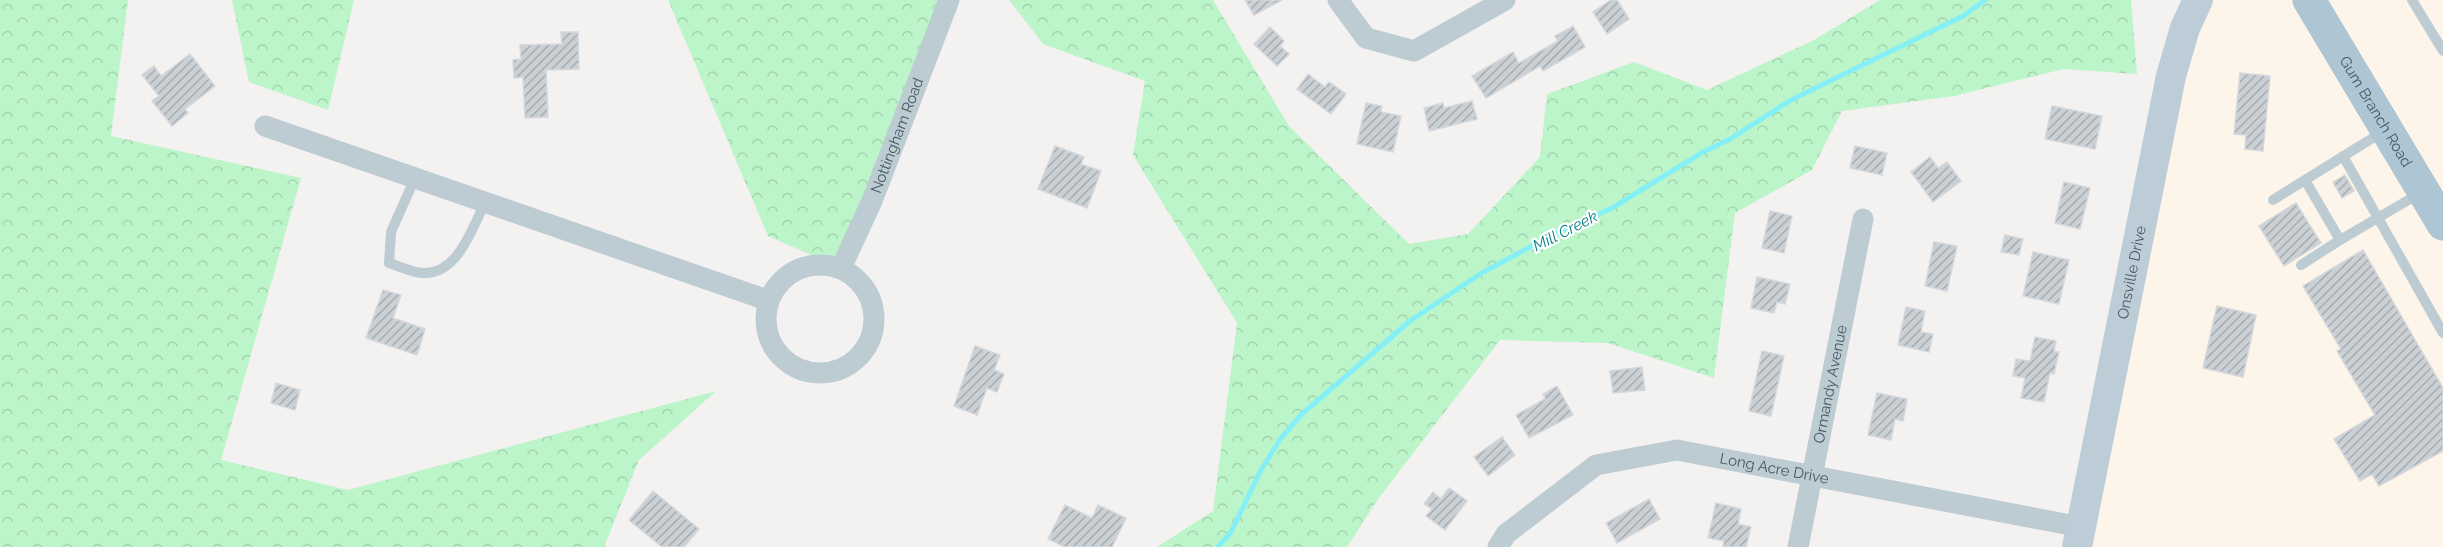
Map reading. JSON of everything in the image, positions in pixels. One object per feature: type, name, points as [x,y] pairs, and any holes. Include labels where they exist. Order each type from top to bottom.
[{"type":"main road","name":"Gum Branch Road","points":[[2309,0],[2387,129],[2433,186],[2443,224]]},
{"type":"street","name":"Nottingham Road","points":[[841,268],[872,201],[949,0]]},
{"type":"street","points":[[1338,0],[1366,38],[1414,51],[1505,0]]},
{"type":"street","name":"Onsville Drive","points":[[2079,537],[2171,76],[2185,28],[2198,0]]},
{"type":"street","points":[[265,126],[767,300]]},
{"type":"street","name":"Ormandy Avenue","points":[[1798,547],[1863,219]]},
{"type":"street","points":[[816,264],[841,268],[854,275],[866,288],[876,319],[868,346],[846,368],[819,375],[790,366],[771,345],[764,326],[767,300],[782,278],[816,264]]},
{"type":"street","name":"Long Acre Drive","points":[[1498,547],[1506,534],[1596,465],[1677,450],[1812,475],[2079,537]]},
{"type":"lane","points":[[2412,0],[2443,51]]},
{"type":"lane","points":[[2273,200],[2387,129]]},
{"type":"lane","points":[[2343,156],[2378,218],[2439,315],[2443,333]]},
{"type":"lane","points":[[415,178],[390,232],[389,263],[418,273],[440,271],[456,258],[485,202]]},
{"type":"lane","points":[[2305,180],[2340,240]]},
{"type":"lane","points":[[2301,266],[2340,240],[2433,186]]},
{"type":"shaded area","points":[[2198,0],[2443,0],[2443,547],[2077,547]]},
{"type":"green space","points":[[0,0],[128,0],[111,136],[301,178],[221,460],[348,490],[716,391],[639,460],[604,547],[0,547]]},
{"type":"green space","points":[[232,0],[354,0],[328,110],[249,82]]},
{"type":"green space","points":[[668,0],[949,0],[841,268],[768,236]]},
{"type":"green space","points":[[1009,0],[1213,0],[1289,126],[1409,244],[1468,234],[1540,157],[1547,94],[1634,62],[1707,90],[1814,40],[1880,0],[2131,0],[2137,74],[2064,69],[1954,96],[1842,111],[1812,170],[1735,213],[1714,378],[1608,343],[1500,340],[1378,499],[1347,547],[1157,547],[1213,511],[1237,323],[1133,155],[1145,81],[1043,44]]},
{"type":"building","points":[[1245,0],[1282,0],[1254,15]]},
{"type":"building","points":[[1611,0],[1617,0],[1629,19],[1607,34],[1593,12]]},
{"type":"building","points":[[1573,26],[1585,47],[1543,71],[1540,66],[1486,98],[1472,76],[1513,52],[1519,63],[1558,41],[1555,36]]},
{"type":"building","points":[[1270,27],[1284,41],[1280,46],[1289,54],[1277,66],[1254,44]]},
{"type":"building","points":[[561,32],[578,32],[579,69],[546,70],[548,117],[525,118],[523,77],[514,78],[513,60],[521,59],[520,45],[562,44]]},
{"type":"building","points":[[190,54],[215,86],[185,109],[188,113],[172,126],[152,101],[159,96],[142,75],[154,66],[161,76]]},
{"type":"building","points":[[2240,73],[2270,76],[2263,151],[2245,149],[2246,135],[2234,134]]},
{"type":"building","points":[[1308,74],[1325,87],[1329,82],[1346,94],[1331,114],[1297,89]]},
{"type":"building","points":[[1472,101],[1477,119],[1429,131],[1424,108],[1443,103],[1444,108]]},
{"type":"building","points":[[1366,103],[1382,106],[1381,112],[1401,116],[1393,152],[1357,144]]},
{"type":"building","points":[[2052,106],[2102,116],[2095,149],[2045,139]]},
{"type":"building","points":[[1055,146],[1084,157],[1081,164],[1101,171],[1087,208],[1038,189]]},
{"type":"building","points":[[1855,146],[1887,153],[1882,175],[1850,168]]},
{"type":"building","points":[[1930,157],[1938,168],[1947,162],[1961,181],[1933,202],[1911,172]]},
{"type":"building","points":[[2345,175],[2354,191],[2342,198],[2333,182]]},
{"type":"building","points":[[2064,182],[2090,188],[2080,229],[2055,223]]},
{"type":"building","points":[[2296,203],[2321,243],[2284,266],[2259,226]]},
{"type":"building","points":[[1770,211],[1792,216],[1784,253],[1762,248]]},
{"type":"building","points":[[2005,235],[2023,239],[2019,255],[2001,252]]},
{"type":"building","points":[[1934,242],[1957,246],[1947,291],[1925,286]]},
{"type":"building","points":[[2363,250],[2443,388],[2443,451],[2379,486],[2372,474],[2360,481],[2334,439],[2375,415],[2337,351],[2341,349],[2303,286]]},
{"type":"building","points":[[2033,252],[2069,260],[2059,304],[2023,296]]},
{"type":"building","points":[[1757,277],[1790,284],[1785,304],[1777,302],[1774,313],[1751,308]]},
{"type":"building","points":[[383,290],[401,295],[393,318],[425,329],[417,355],[366,338]]},
{"type":"building","points":[[2217,306],[2256,315],[2243,377],[2203,368]]},
{"type":"building","points":[[1906,307],[1925,311],[1921,332],[1933,334],[1929,352],[1898,345]]},
{"type":"building","points":[[2035,337],[2056,341],[2054,351],[2059,352],[2054,374],[2050,373],[2044,402],[2021,398],[2025,378],[2013,376],[2016,359],[2030,361]]},
{"type":"building","points":[[975,346],[1000,355],[994,370],[1004,374],[997,392],[987,388],[977,415],[954,406]]},
{"type":"building","points":[[1762,351],[1784,356],[1771,416],[1749,411]]},
{"type":"building","points":[[1642,367],[1645,390],[1613,393],[1610,371]]},
{"type":"building","points":[[276,383],[300,390],[295,410],[271,403]]},
{"type":"building","points":[[1557,386],[1573,415],[1529,438],[1516,415],[1545,399],[1543,394]]},
{"type":"building","points":[[1877,393],[1907,399],[1903,421],[1895,419],[1891,440],[1868,435]]},
{"type":"building","points":[[1502,437],[1515,455],[1488,476],[1474,457]]},
{"type":"building","points":[[1449,488],[1467,501],[1445,530],[1426,516],[1432,509],[1424,504],[1433,492],[1441,499]]},
{"type":"building","points":[[653,491],[699,529],[684,547],[662,547],[629,520]]},
{"type":"building","points":[[1649,499],[1660,519],[1617,543],[1606,523]]},
{"type":"building","points":[[1716,503],[1741,509],[1738,524],[1751,527],[1746,547],[1723,547],[1724,541],[1708,538]]},
{"type":"building","points":[[1065,505],[1092,518],[1098,505],[1126,518],[1112,547],[1065,547],[1048,539]]},
{"type":"waterway","name":"Mill Creek","points":[[1218,547],[1231,532],[1261,470],[1281,438],[1302,414],[1410,321],[1480,274],[1550,236],[1612,208],[1703,152],[1730,139],[1791,100],[1963,16],[1985,0]]}]
